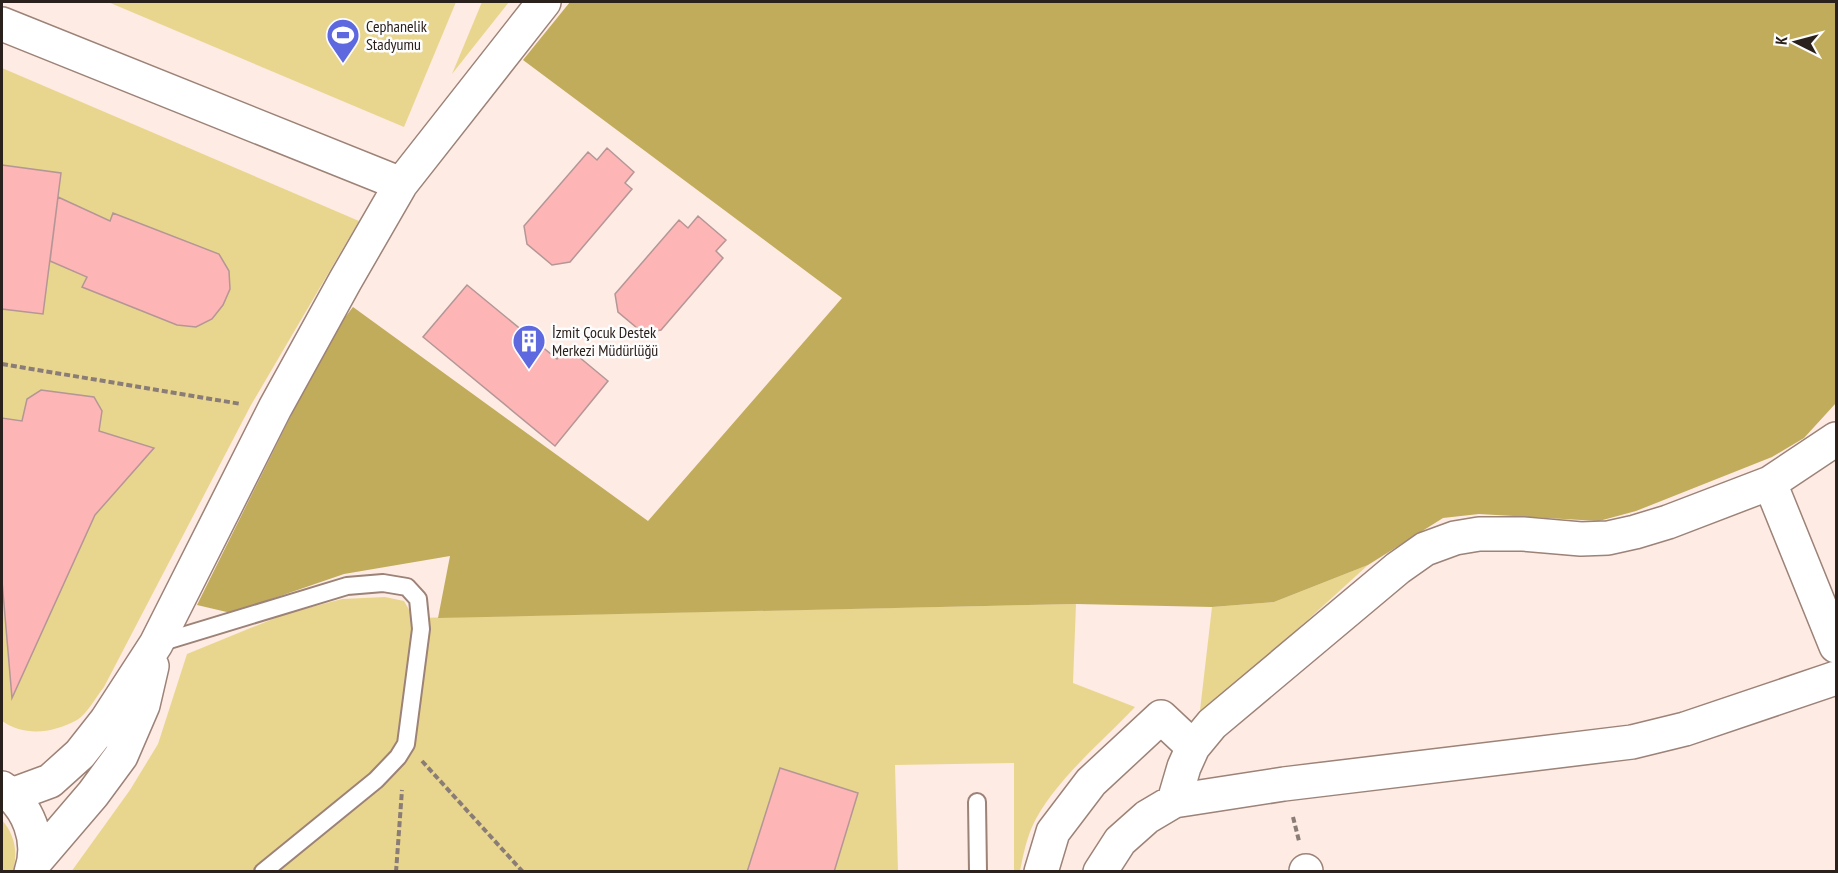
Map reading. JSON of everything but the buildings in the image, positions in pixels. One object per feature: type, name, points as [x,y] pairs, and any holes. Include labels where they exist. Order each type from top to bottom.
[{"type":"street","points":[[32,867],[34,838],[27,814],[7,792],[50,781],[80,754],[106,721],[156,644],[275,408],[401,184],[544,2]]},
{"type":"street","points":[[2,24],[401,184]]},
{"type":"street","points":[[1174,801],[1184,767],[1193,747],[1212,724],[1398,568],[1425,549],[1455,538],[1479,534],[1523,534],[1581,539],[1608,538],[1668,522],[1770,483],[1836,439]]},
{"type":"street","points":[[1770,483],[1836,646]]},
{"type":"street","points":[[32,867],[93,794],[121,756],[143,705],[156,644]]},
{"type":"street","points":[[1100,872],[1120,841],[1147,817],[1174,801],[1284,784],[1632,741],[1684,729],[1836,678]]},
{"type":"street","points":[[1041,872],[1053,832],[1091,782],[1161,717],[1193,747]]},
{"type":"lane","points":[[156,644],[347,586],[382,583],[407,587],[418,599],[421,629],[406,744],[398,757],[376,780],[263,872]]},
{"type":"lane","points":[[977,802],[978,872]]},
{"type":"path","points":[[2,364],[275,408]]},
{"type":"path","points":[[396,872],[406,744]]},
{"type":"path","points":[[406,744],[523,872]]},
{"type":"path","points":[[1284,784],[1306,871]]},
{"type":"shaded area","name":"Cephanelik Stadyumu","points":[[108,2],[456,2],[404,127]]},
{"type":"shaded area","points":[[482,2],[509,2],[452,74]]},
{"type":"shaded area","points":[[570,2],[1836,2],[1836,403],[1804,438],[1772,457],[1636,511],[1599,521],[1479,514],[1443,518],[1368,565],[1274,602],[1212,607],[1076,604],[438,618],[450,556],[344,574],[231,613],[197,605],[330,337],[353,307],[648,521],[842,298],[523,60]]},
{"type":"shaded area","points":[[2,68],[359,221],[251,405],[104,687],[88,710],[77,720],[58,728],[39,731],[20,729],[2,721]]},
{"type":"shaded area","points":[[1368,565],[1199,719],[1212,607],[1274,602]]},
{"type":"shaded area","points":[[385,597],[404,601],[414,618],[1076,604],[1073,683],[1135,707],[1052,795],[1032,827],[1020,871],[1014,871],[1014,763],[895,765],[898,871],[71,872],[130,790],[158,744],[187,654],[285,614],[342,599]]},
{"type":"shaded area","points":[[2,820],[14,844],[13,871],[2,871]]},
{"type":"place","name":"Cephanelik Stadyumu","points":[[343,64]]},
{"type":"place","name":"İzmit Çocuk Destek Merkezi Müdürlüğü","points":[[529,370]]}]
